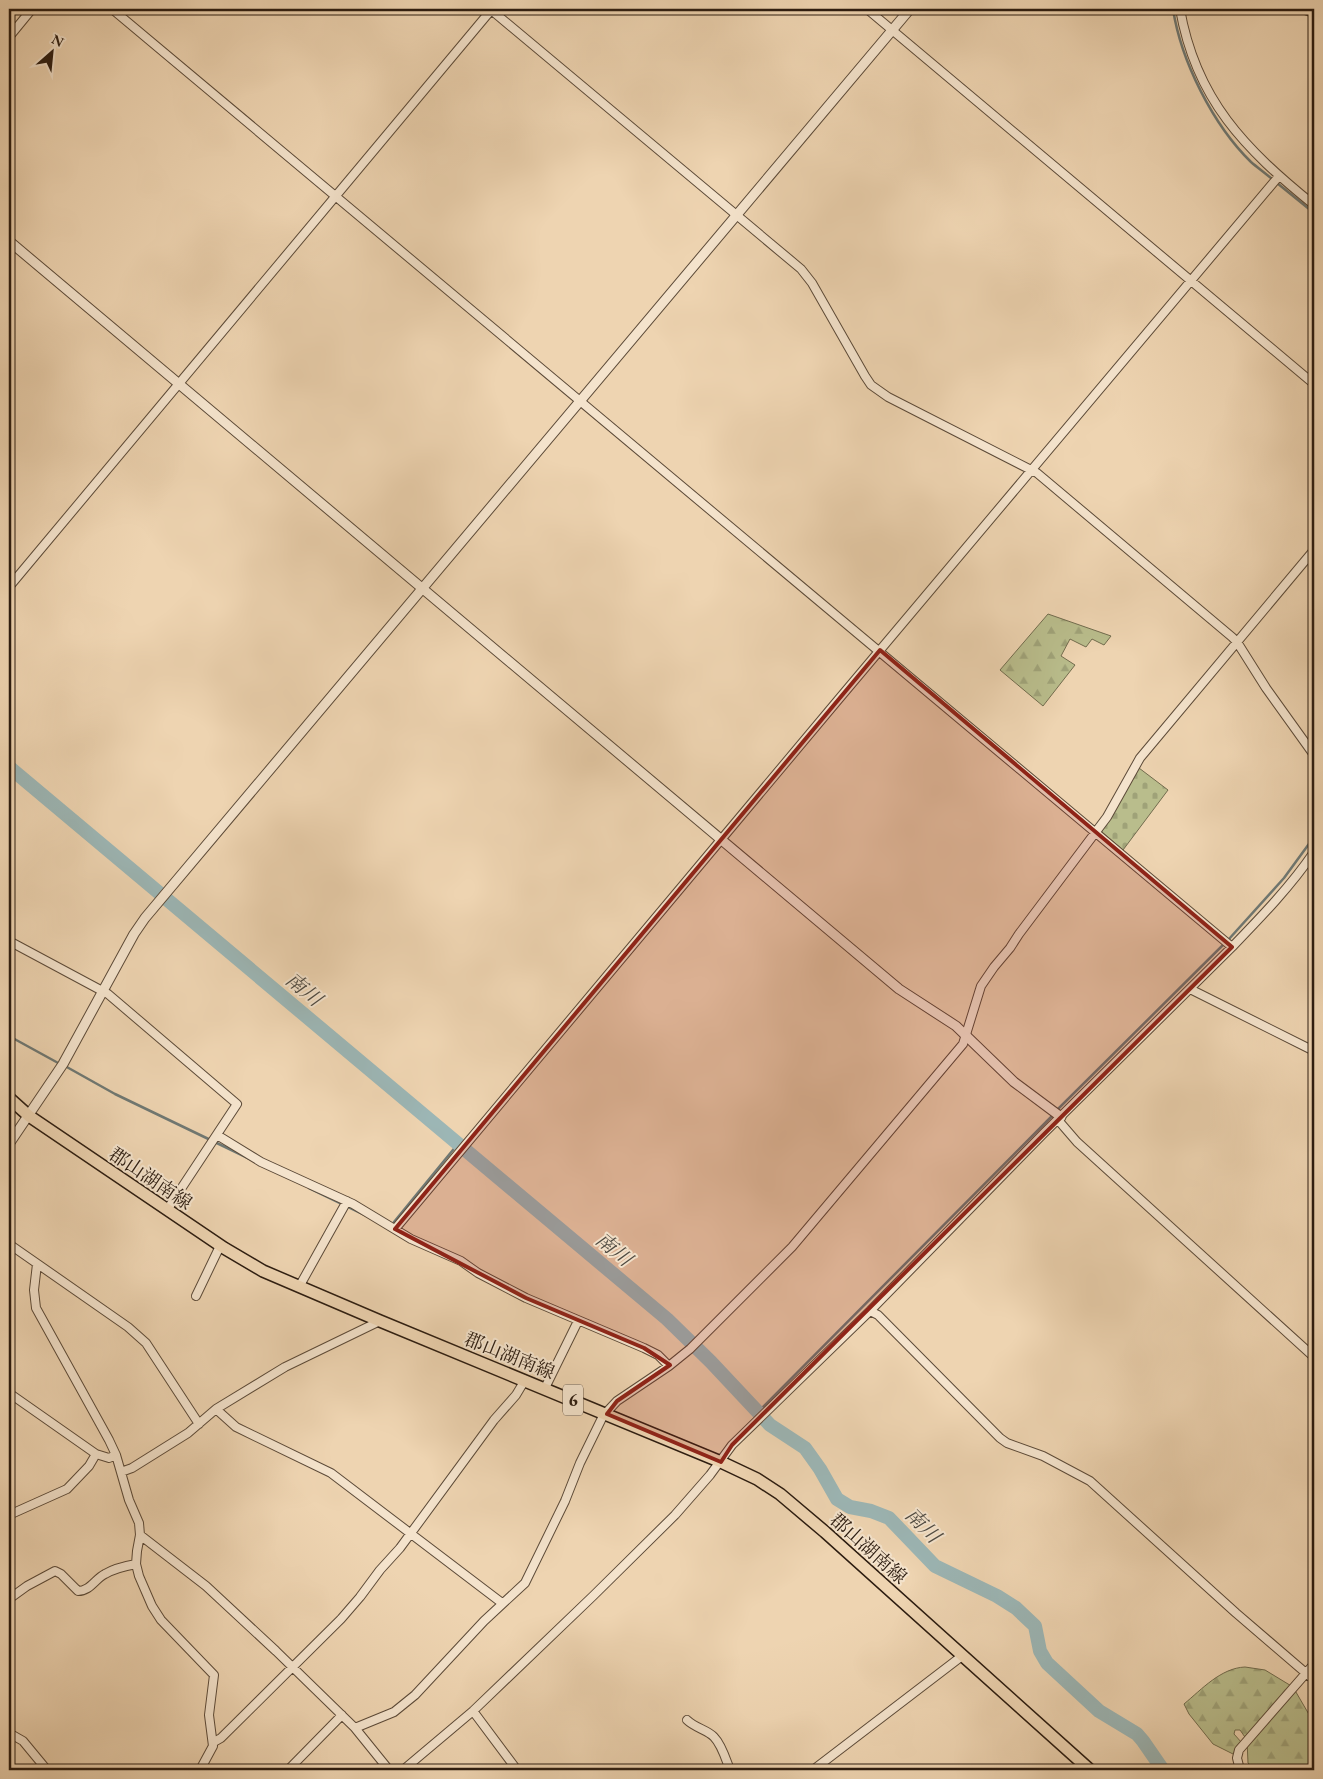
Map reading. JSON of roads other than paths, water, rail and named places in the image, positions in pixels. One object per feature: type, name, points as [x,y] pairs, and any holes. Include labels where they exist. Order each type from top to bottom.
[{"type":"main road","name":"郡山湖南線","points":[[9,1098],[29,1116],[167,1210],[220,1246],[263,1271],[721,1462],[757,1479],[780,1494],[825,1532],[1090,1770]]},
{"type":"street","points":[[9,37],[32,9]]},
{"type":"street","points":[[112,9],[880,650],[1228,944]]},
{"type":"street","points":[[9,587],[491,9],[793,262],[807,276],[871,385],[888,397],[1032,470],[1238,642],[1266,688],[1314,755]]},
{"type":"street","points":[[867,9],[1314,384]]},
{"type":"street","points":[[9,1144],[63,1064],[134,934],[158,903],[910,9]]},
{"type":"street","points":[[1180,9],[1196,66],[1214,104],[1239,137],[1279,176],[1314,205]]},
{"type":"street","points":[[1302,9],[1314,14]]},
{"type":"street","points":[[395,1229],[1279,176]]},
{"type":"street","points":[[9,241],[899,989],[947,1019],[1014,1082],[1059,1119],[1078,1142],[1314,1356]]},
{"type":"street","points":[[356,1728],[394,1712],[415,1695],[471,1634],[525,1583],[565,1501],[580,1463],[601,1419],[618,1401],[670,1366],[690,1349],[792,1247],[962,1044],[978,995],[988,976],[1096,832],[1118,799],[1140,758],[1314,550]]},
{"type":"street","points":[[403,1770],[473,1711],[594,1596],[675,1515],[721,1462],[732,1445],[870,1311],[1190,988],[1228,944],[1262,916],[1304,867],[1314,852]]},
{"type":"street","points":[[9,940],[103,991],[237,1104],[167,1210]]},
{"type":"street","points":[[1190,988],[1314,1051]]},
{"type":"street","points":[[217,1136],[261,1162],[348,1201],[425,1246],[460,1261],[526,1298],[644,1348],[658,1355],[670,1366]]},
{"type":"street","points":[[299,1287],[348,1201]]},
{"type":"street","points":[[9,1244],[128,1327],[142,1339],[199,1424]]},
{"type":"street","points":[[196,1296],[220,1246]]},
{"type":"street","points":[[37,1264],[34,1290],[36,1308],[109,1440],[122,1472],[129,1500],[138,1516],[140,1535],[136,1564],[144,1588],[161,1620],[214,1675],[209,1716],[214,1742],[200,1770]]},
{"type":"street","points":[[870,1311],[878,1315],[1000,1438],[1007,1443],[1043,1456],[1090,1481],[1236,1613],[1314,1680]]},
{"type":"street","points":[[122,1472],[132,1468],[199,1424],[216,1409],[285,1367],[380,1321]]},
{"type":"street","points":[[545,1388],[578,1321]]},
{"type":"street","points":[[214,1742],[221,1738],[341,1619],[410,1534],[494,1420],[516,1395],[525,1380]]},
{"type":"street","points":[[9,1393],[96,1454],[109,1458],[116,1455]]},
{"type":"street","points":[[216,1409],[236,1426],[331,1473],[502,1604]]},
{"type":"street","points":[[9,1515],[65,1490],[89,1466],[96,1454]]},
{"type":"street","points":[[140,1535],[206,1586],[292,1666],[356,1728],[389,1770]]},
{"type":"street","points":[[9,1598],[55,1571],[80,1591],[86,1590],[102,1575],[116,1568],[136,1564]]},
{"type":"street","points":[[813,1770],[962,1656]]},
{"type":"street","points":[[1240,1770],[1237,1758],[1239,1750],[1314,1664]]},
{"type":"street","points":[[473,1711],[517,1770]]},
{"type":"street","points":[[288,1770],[342,1715]]},
{"type":"street","points":[[687,1720],[694,1726],[714,1736],[725,1755],[730,1770]]},
{"type":"street","points":[[9,1733],[23,1741],[47,1770]]},
{"type":"waterway","points":[[1173,9],[1183,50],[1191,71],[1212,111],[1237,147],[1251,162],[1272,179]]},
{"type":"waterway","points":[[1277,183],[1314,213]]},
{"type":"waterway","name":"南川","points":[[9,767],[667,1319],[711,1362],[770,1425],[805,1448],[820,1469],[837,1499],[850,1507],[871,1511],[889,1518],[935,1566],[997,1596],[1016,1608],[1035,1626],[1040,1651],[1047,1663],[1099,1711],[1137,1734],[1163,1770]]},
{"type":"waterway","points":[[1058,1109],[1229,939],[1284,878],[1314,837]]},
{"type":"waterway","points":[[9,1036],[60,1064]]},
{"type":"waterway","points":[[65,1066],[115,1094],[250,1159]]},
{"type":"waterway","points":[[757,1413],[1053,1115]]},
{"type":"waterway","points":[[394,1222],[457,1145]]},
{"type":"waterway","points":[[309,1188],[367,1216]]}]
